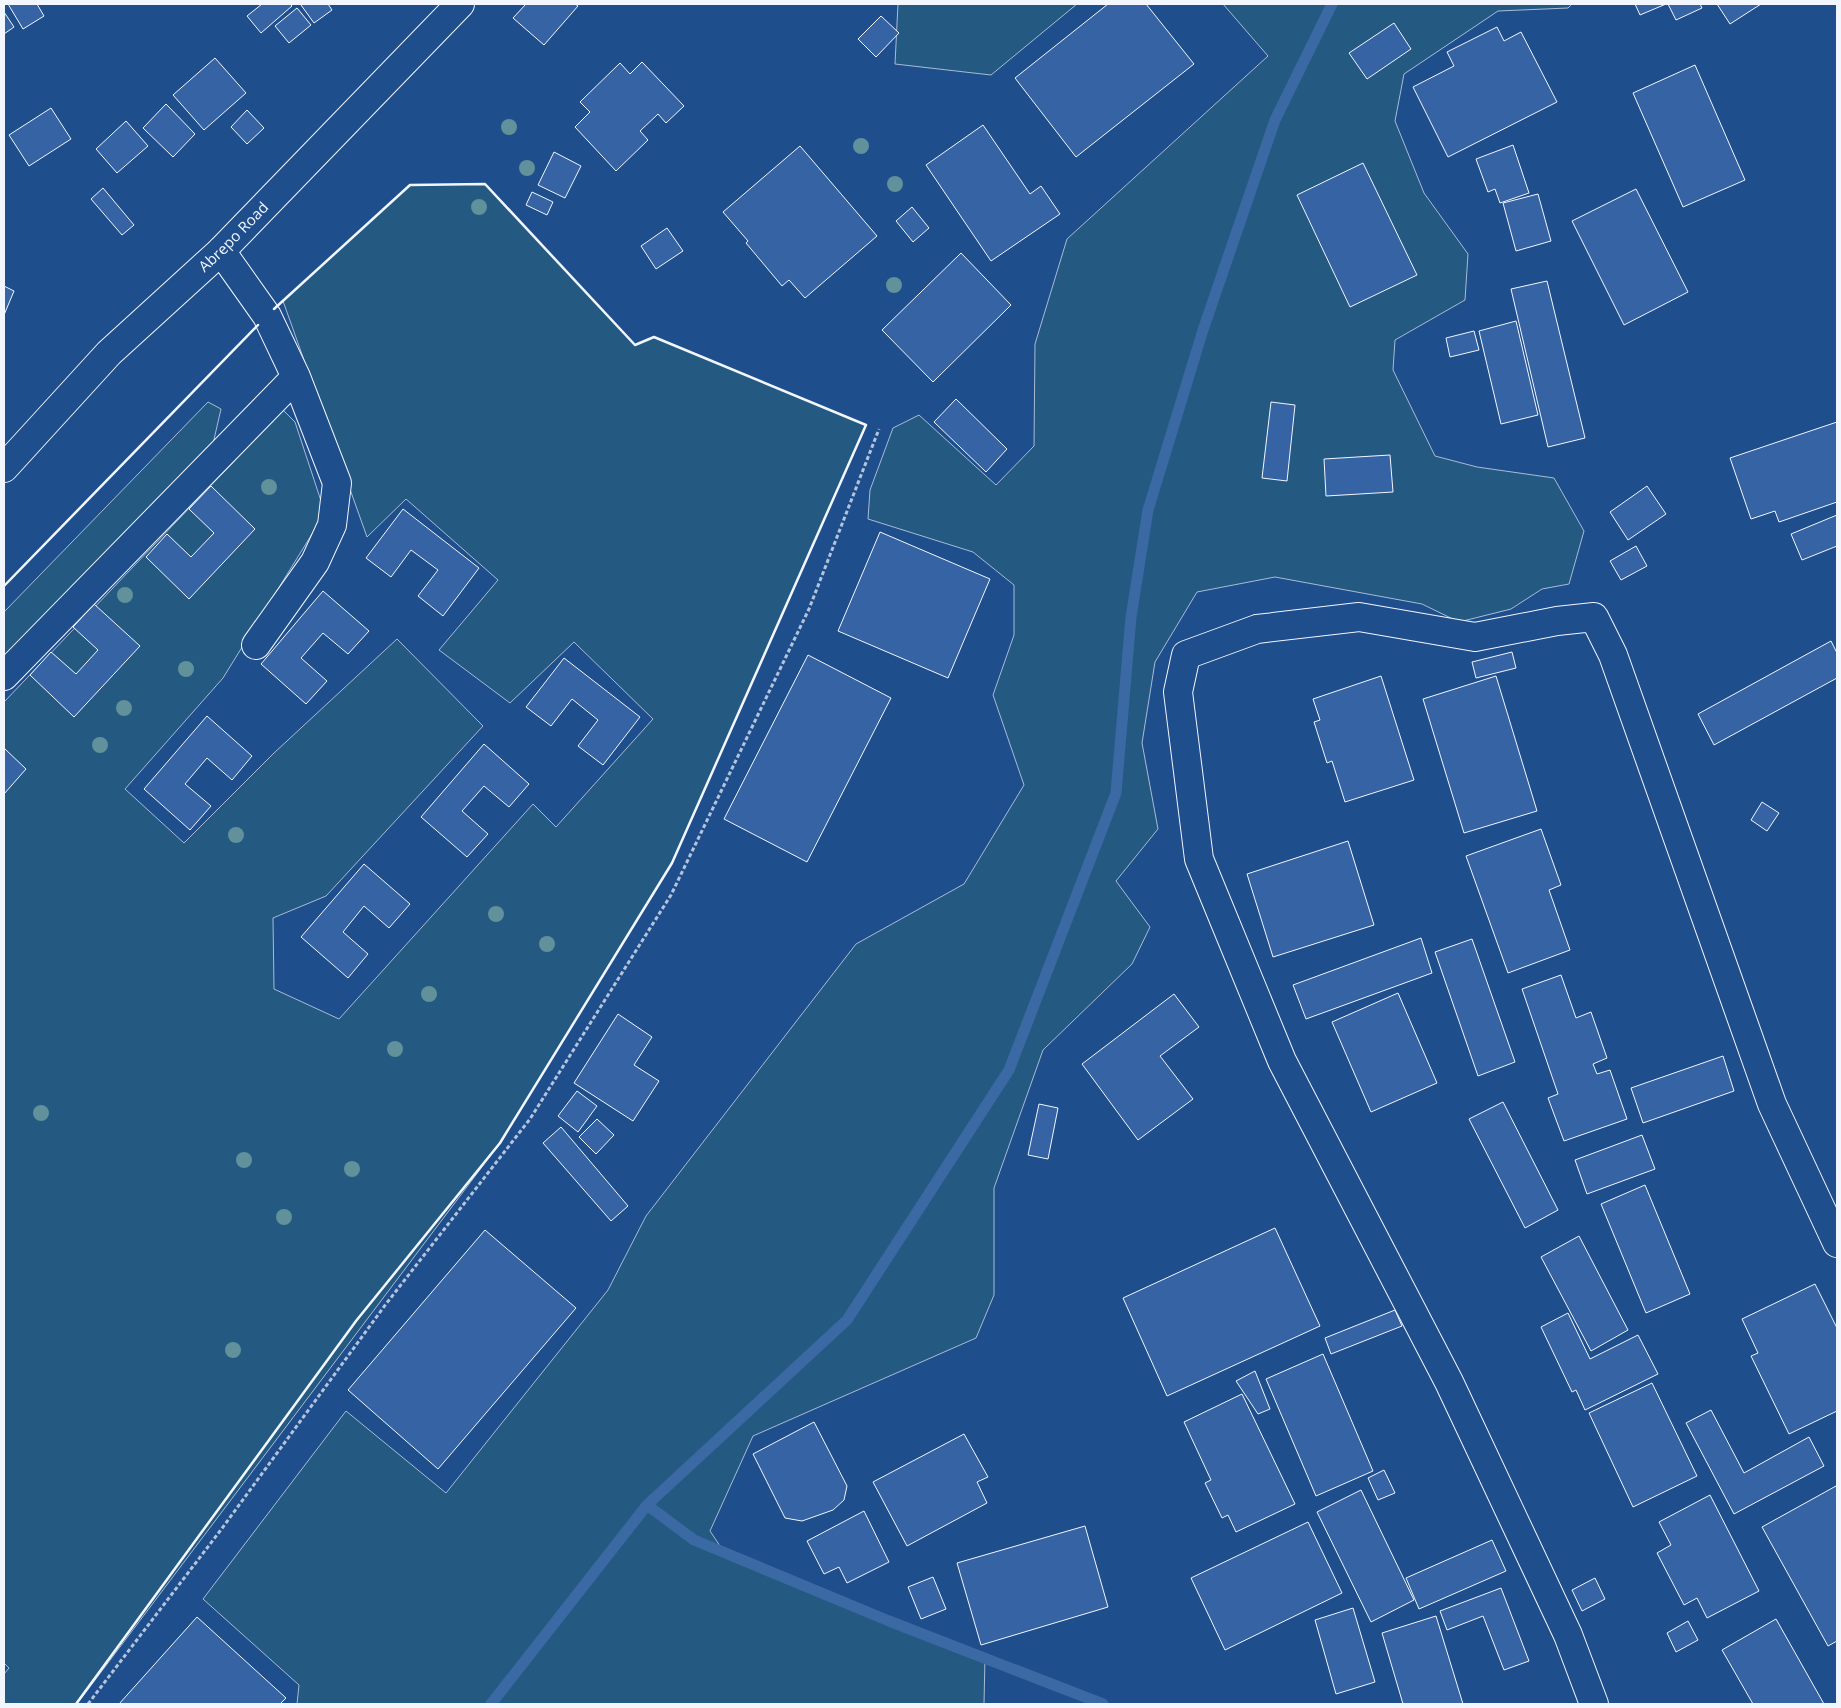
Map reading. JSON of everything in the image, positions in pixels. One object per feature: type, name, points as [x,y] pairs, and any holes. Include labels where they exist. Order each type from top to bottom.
[{"type":"street","name":"Abrepo Road","points":[[4,468],[109,353],[221,251],[458,5]]},
{"type":"street","points":[[221,251],[267,316],[296,377],[337,483],[332,525],[315,562],[256,645]]},
{"type":"street","points":[[4,676],[296,377]]},
{"type":"street","points":[[1594,1704],[1568,1635],[1449,1382],[1282,1061],[1199,859],[1178,692],[1186,655],[1257,629],[1358,616],[1475,636],[1557,621],[1594,617],[1613,655],[1772,1104],[1837,1243]]},
{"type":"path","points":[[88,1704],[220,1531],[386,1304],[530,1120],[672,895],[809,609],[879,429]]},
{"type":"shaded area","points":[[898,4],[1077,4],[991,75],[895,64]]},
{"type":"shaded area","points":[[1223,4],[1572,4],[1568,8],[1498,11],[1404,74],[1395,121],[1424,193],[1468,254],[1465,300],[1395,340],[1393,370],[1435,456],[1477,467],[1554,478],[1584,531],[1569,584],[1542,589],[1511,609],[1459,622],[1422,604],[1275,577],[1197,592],[1155,662],[1142,743],[1158,829],[1116,881],[1150,927],[1132,964],[1043,1050],[994,1188],[994,1295],[976,1338],[753,1436],[710,1531],[720,1546],[985,1657],[984,1704],[297,1704],[299,1685],[203,1599],[346,1411],[446,1493],[608,1290],[646,1216],[856,944],[964,884],[1024,785],[993,695],[1014,635],[1014,585],[973,552],[868,519],[870,490],[893,428],[919,415],[996,485],[1034,446],[1035,344],[1067,239],[1268,56]]},
{"type":"shaded area","points":[[485,184],[635,345],[654,337],[866,425],[672,863],[500,1143],[77,1704],[4,1704],[4,1674],[9,1668],[4,1663],[4,702],[283,410],[295,422],[325,513],[223,678],[125,789],[184,843],[274,753],[397,639],[483,726],[326,896],[273,918],[274,989],[339,1019],[533,804],[556,827],[653,719],[574,642],[510,703],[439,650],[498,580],[406,499],[367,537],[283,301],[410,185]]},
{"type":"shaded area","points":[[208,402],[221,409],[212,448],[4,661],[4,612]]},
{"type":"building","points":[[8,4],[37,4],[44,16],[23,29]]},
{"type":"building","points":[[262,4],[290,4],[292,6],[261,33],[247,16]]},
{"type":"building","points":[[328,4],[332,10],[314,23],[301,5]]},
{"type":"building","points":[[526,4],[575,4],[578,6],[544,45],[513,18]]},
{"type":"building","points":[[1108,4],[1146,4],[1194,64],[1076,157],[1015,78]]},
{"type":"building","points":[[1635,4],[1666,4],[1640,15]]},
{"type":"building","points":[[1668,4],[1700,4],[1702,8],[1676,20]]},
{"type":"building","points":[[1717,4],[1761,4],[1730,24]]},
{"type":"building","points":[[297,8],[311,25],[289,43],[275,26]]},
{"type":"building","points":[[4,12],[14,27],[4,34]]},
{"type":"building","points":[[881,16],[899,33],[876,57],[858,39]]},
{"type":"building","points":[[1394,23],[1411,49],[1367,79],[1349,53]]},
{"type":"building","points":[[1497,27],[1504,41],[1521,32],[1557,102],[1448,157],[1413,87],[1454,66],[1447,52]]},
{"type":"building","points":[[215,58],[246,93],[204,130],[173,95]]},
{"type":"building","points":[[642,62],[684,106],[666,123],[658,114],[640,131],[648,140],[616,171],[575,127],[590,112],[580,102],[620,63],[630,74]]},
{"type":"building","points":[[1695,65],[1745,180],[1683,207],[1633,93]]},
{"type":"building","points":[[166,104],[195,134],[173,157],[143,128]]},
{"type":"building","points":[[51,108],[71,139],[29,166],[9,135]]},
{"type":"building","points":[[247,110],[264,128],[247,144],[231,127]]},
{"type":"building","points":[[126,121],[148,146],[117,173],[96,149]]},
{"type":"building","points":[[983,125],[1030,194],[1041,186],[1060,214],[991,261],[926,165]]},
{"type":"building","points":[[1513,145],[1529,193],[1500,203],[1495,189],[1488,192],[1476,159]]},
{"type":"building","points":[[800,146],[877,236],[805,298],[789,280],[782,286],[723,212]]},
{"type":"building","points":[[554,152],[581,166],[565,198],[538,185]]},
{"type":"building","points":[[1363,163],[1417,275],[1350,307],[1297,195]]},
{"type":"building","points":[[103,188],[134,225],[122,235],[91,199]]},
{"type":"building","points":[[1636,189],[1688,292],[1624,325],[1572,221]]},
{"type":"building","points":[[532,192],[553,202],[547,215],[526,205]]},
{"type":"building","points":[[1538,194],[1551,241],[1516,251],[1503,203]]},
{"type":"building","points":[[912,207],[929,228],[913,242],[896,221]]},
{"type":"building","points":[[667,228],[683,251],[656,269],[641,246]]},
{"type":"building","points":[[961,253],[1011,305],[933,382],[882,330]]},
{"type":"building","points":[[1547,281],[1585,438],[1548,447],[1511,289]]},
{"type":"building","points":[[4,286],[14,291],[4,315]]},
{"type":"building","points":[[1516,321],[1538,415],[1501,424],[1479,331]]},
{"type":"building","points":[[1474,331],[1479,350],[1450,357],[1446,338]]},
{"type":"building","points":[[956,399],[1007,449],[986,472],[934,422]]},
{"type":"building","points":[[1271,402],[1295,405],[1287,481],[1262,478]]},
{"type":"building","points":[[1837,422],[1837,502],[1779,522],[1775,511],[1751,519],[1730,458]]},
{"type":"building","points":[[1390,455],[1393,492],[1326,496],[1324,459]]},
{"type":"building","points":[[211,486],[255,529],[189,599],[146,557],[167,534],[191,557],[214,533],[189,509]]},
{"type":"building","points":[[1647,486],[1666,514],[1628,540],[1610,512]]},
{"type":"building","points":[[403,509],[479,568],[443,616],[418,596],[438,570],[411,550],[391,577],[366,558]]},
{"type":"building","points":[[1837,515],[1837,546],[1802,560],[1791,534]]},
{"type":"building","points":[[880,532],[990,579],[948,678],[838,631]]},
{"type":"building","points":[[1636,546],[1647,566],[1621,580],[1610,561]]},
{"type":"building","points":[[323,591],[369,631],[348,654],[323,633],[301,658],[327,681],[306,704],[261,664]]},
{"type":"building","points":[[94,604],[140,646],[74,717],[30,675],[51,652],[76,674],[98,650],[73,627]]},
{"type":"building","points":[[1831,641],[1837,653],[1837,678],[1714,745],[1698,714]]},
{"type":"building","points":[[1512,652],[1516,668],[1476,678],[1472,662]]},
{"type":"building","points":[[808,655],[891,698],[807,862],[724,819]]},
{"type":"building","points":[[564,658],[640,717],[603,765],[578,746],[598,720],[572,699],[551,726],[526,707]]},
{"type":"building","points":[[1381,676],[1414,780],[1345,802],[1332,761],[1327,763],[1314,722],[1320,720],[1313,699]]},
{"type":"building","points":[[1496,676],[1537,811],[1464,833],[1423,699]]},
{"type":"building","points":[[207,716],[252,756],[232,780],[207,758],[185,784],[211,806],[190,830],[144,789]]},
{"type":"building","points":[[484,744],[529,784],[509,807],[484,786],[462,811],[488,834],[467,857],[421,817]]},
{"type":"building","points":[[4,748],[26,769],[4,794]]},
{"type":"building","points":[[1762,802],[1779,813],[1767,831],[1751,820]]},
{"type":"building","points":[[1541,829],[1561,885],[1549,890],[1570,950],[1508,973],[1466,856]]},
{"type":"building","points":[[1348,841],[1374,925],[1273,957],[1247,874]]},
{"type":"building","points":[[364,864],[410,904],[389,928],[364,906],[343,932],[368,954],[348,978],[301,937]]},
{"type":"building","points":[[1421,938],[1432,973],[1306,1019],[1293,985]]},
{"type":"building","points":[[1472,939],[1515,1062],[1478,1076],[1435,952]]},
{"type":"building","points":[[1561,975],[1576,1018],[1591,1012],[1607,1058],[1593,1064],[1597,1074],[1610,1070],[1627,1119],[1564,1141],[1548,1098],[1558,1094],[1522,989]]},
{"type":"building","points":[[1398,993],[1437,1083],[1371,1112],[1332,1022]]},
{"type":"building","points":[[1174,994],[1199,1027],[1160,1056],[1193,1099],[1138,1140],[1082,1064]]},
{"type":"building","points":[[618,1014],[652,1037],[634,1065],[659,1081],[633,1121],[574,1083]]},
{"type":"building","points":[[1723,1056],[1734,1091],[1643,1123],[1631,1088]]},
{"type":"building","points":[[577,1091],[597,1106],[578,1132],[558,1116]]},
{"type":"building","points":[[1503,1102],[1558,1210],[1525,1228],[1469,1119]]},
{"type":"building","points":[[1039,1104],[1058,1108],[1048,1159],[1028,1155]]},
{"type":"building","points":[[597,1119],[614,1135],[596,1154],[579,1137]]},
{"type":"building","points":[[561,1127],[628,1206],[611,1221],[543,1143]]},
{"type":"building","points":[[1642,1135],[1655,1169],[1587,1194],[1575,1160]]},
{"type":"building","points":[[1645,1185],[1690,1294],[1646,1313],[1601,1204]]},
{"type":"building","points":[[1275,1228],[1320,1326],[1167,1396],[1123,1298]]},
{"type":"building","points":[[485,1230],[576,1308],[438,1469],[348,1390]]},
{"type":"building","points":[[1579,1236],[1628,1330],[1591,1351],[1541,1257]]},
{"type":"building","points":[[1815,1284],[1837,1328],[1837,1411],[1789,1434],[1751,1356],[1758,1353],[1742,1319]]},
{"type":"building","points":[[1395,1310],[1402,1326],[1331,1354],[1325,1338]]},
{"type":"building","points":[[1568,1313],[1590,1359],[1638,1335],[1658,1374],[1585,1410],[1576,1390],[1572,1392],[1541,1327]]},
{"type":"building","points":[[1323,1354],[1373,1471],[1316,1496],[1266,1379]]},
{"type":"building","points":[[1255,1371],[1270,1409],[1258,1414],[1236,1381]]},
{"type":"building","points":[[1652,1383],[1697,1476],[1633,1507],[1589,1413]]},
{"type":"building","points":[[1242,1394],[1295,1504],[1236,1532],[1228,1515],[1222,1518],[1205,1483],[1211,1480],[1184,1422]]},
{"type":"building","points":[[1711,1410],[1744,1473],[1809,1437],[1824,1466],[1734,1514],[1686,1423]]},
{"type":"building","points":[[814,1422],[847,1486],[844,1500],[833,1510],[802,1521],[785,1518],[753,1454]]},
{"type":"building","points":[[964,1434],[988,1477],[977,1482],[987,1503],[907,1546],[873,1482]]},
{"type":"building","points":[[1384,1470],[1395,1493],[1378,1500],[1368,1478]]},
{"type":"building","points":[[1836,1486],[1837,1641],[1828,1646],[1762,1527]]},
{"type":"building","points":[[1361,1490],[1414,1600],[1371,1622],[1317,1512]]},
{"type":"building","points":[[1710,1495],[1759,1591],[1707,1618],[1697,1598],[1684,1605],[1657,1553],[1671,1545],[1659,1522]]},
{"type":"building","points":[[864,1511],[889,1562],[847,1583],[839,1567],[824,1574],[807,1541]]},
{"type":"building","points":[[1308,1522],[1342,1593],[1225,1650],[1191,1578]]},
{"type":"building","points":[[1085,1526],[1108,1607],[981,1645],[957,1563]]},
{"type":"building","points":[[1492,1540],[1506,1571],[1419,1609],[1406,1578]]},
{"type":"building","points":[[933,1577],[946,1609],[921,1619],[908,1587]]},
{"type":"building","points":[[1595,1578],[1605,1599],[1582,1611],[1572,1590]]},
{"type":"building","points":[[1501,1588],[1529,1661],[1504,1670],[1483,1616],[1447,1630],[1440,1611]]},
{"type":"building","points":[[1353,1608],[1375,1682],[1336,1694],[1315,1620]]},
{"type":"building","points":[[1436,1616],[1463,1704],[1403,1704],[1382,1633]]},
{"type":"building","points":[[197,1617],[286,1698],[280,1704],[119,1704]]},
{"type":"building","points":[[1776,1619],[1824,1704],[1753,1704],[1722,1650]]},
{"type":"building","points":[[1688,1621],[1698,1640],[1676,1652],[1667,1633]]},
{"type":"waterway","points":[[491,1704],[647,1505],[847,1320],[1009,1070],[1116,793],[1131,617],[1148,510],[1203,330],[1275,120],[1332,4]]},
{"type":"waterway","points":[[647,1505],[694,1540],[889,1621],[1103,1704]]},
{"type":"wall","points":[[76,1704],[356,1321],[500,1143],[672,863],[866,425],[654,337],[635,345],[485,184],[410,185],[274,309]]},
{"type":"wall","points":[[4,586],[258,325]]}]
